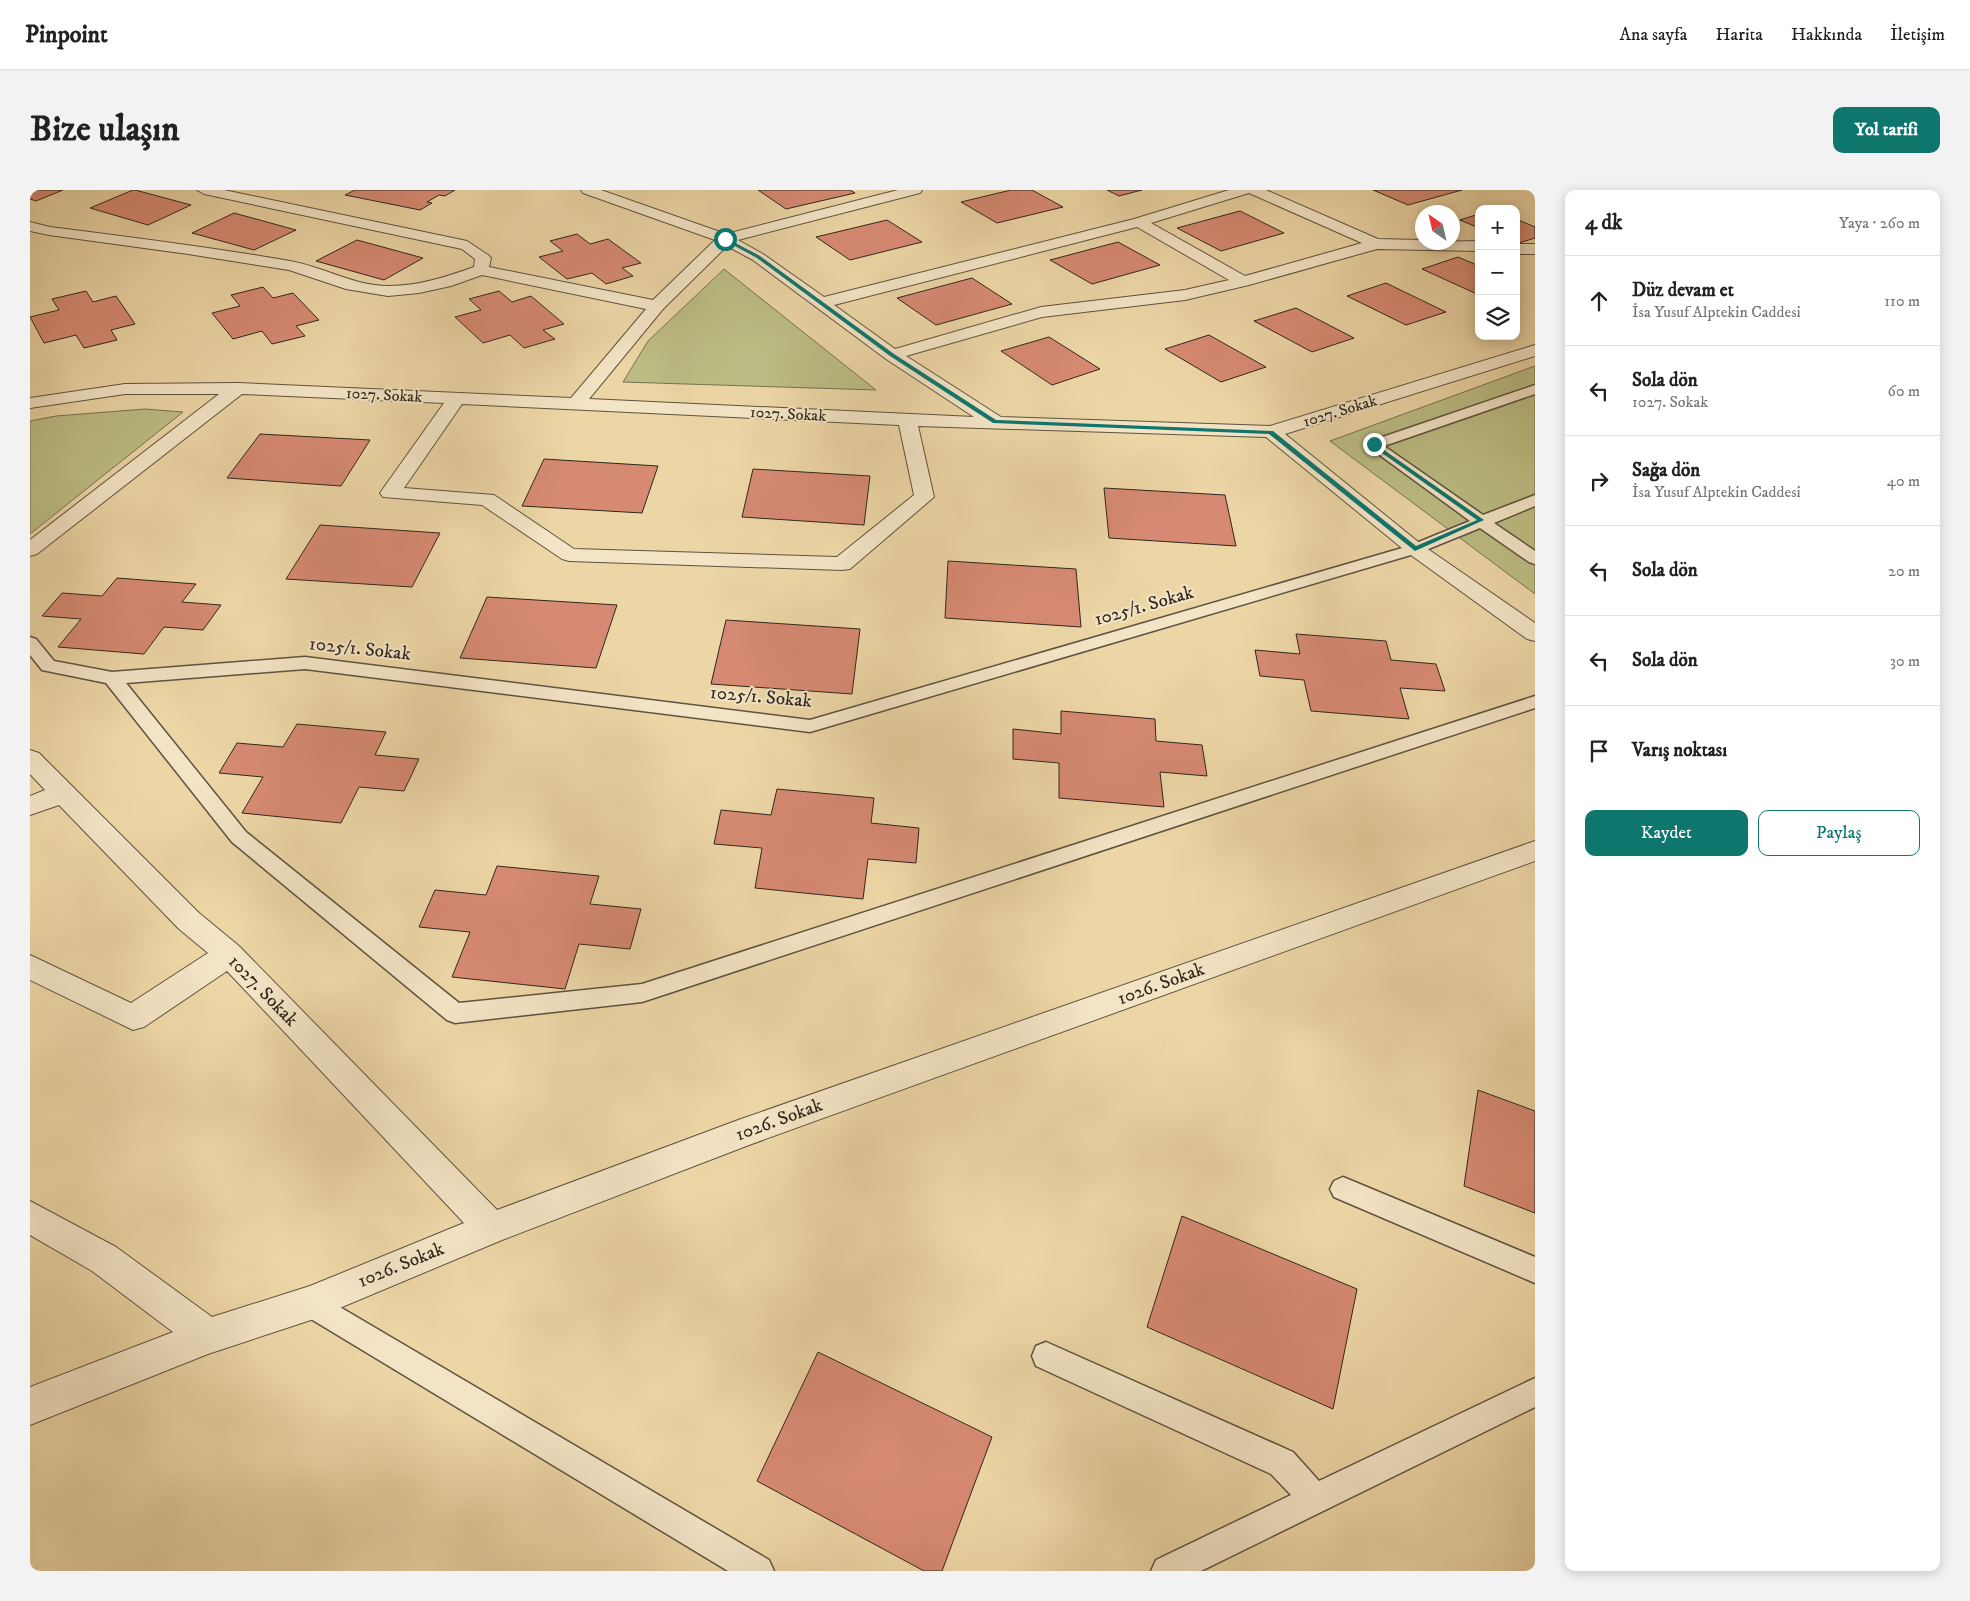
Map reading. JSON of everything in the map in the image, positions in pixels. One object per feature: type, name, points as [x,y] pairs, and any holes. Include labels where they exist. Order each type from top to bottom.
[{"type":"street","points":[[204,190],[467,246],[483,258],[481,270]]},
{"type":"street","points":[[588,190],[725,239],[758,257],[892,355],[994,422]]},
{"type":"street","points":[[576,404],[657,306],[725,239],[898,192],[915,190]]},
{"type":"street","points":[[821,303],[1139,222],[1244,190]]},
{"type":"street","points":[[1254,190],[1376,244]]},
{"type":"street","points":[[1139,222],[1243,282]]},
{"type":"street","points":[[30,226],[49,232],[188,249],[292,266],[352,286],[388,291],[443,282],[481,270],[657,306]]},
{"type":"street","points":[[892,355],[1041,312],[1185,295],[1243,282],[1376,244],[1475,246]]},
{"type":"street","points":[[1520,248],[1535,249]]},
{"type":"street","name":"1027. Sokak","points":[[30,403],[125,389],[238,388],[907,420],[1271,432],[1534,351]]},
{"type":"street","points":[[30,550],[238,388]]},
{"type":"street","points":[[456,398],[390,493],[487,499],[569,555],[842,564],[924,497],[907,420]]},
{"type":"street","points":[[1271,432],[1415,549],[1535,634]]},
{"type":"street","name":"1027. Sokak","points":[[30,758],[189,920],[228,954],[491,1228]]},
{"type":"street","points":[[30,806],[64,793]]},
{"type":"street","name":"1026. Sokak","points":[[30,1406],[208,1336],[311,1303],[491,1228],[741,1133],[1535,851]]},
{"type":"street","points":[[30,966],[133,1018],[228,954]]},
{"type":"street","points":[[30,1217],[104,1259],[208,1336]]},
{"type":"lane","points":[[1535,389],[1374,444],[1535,559]]},
{"type":"lane","name":"1025/1. Sokak","points":[[30,643],[48,666],[112,678],[305,663],[810,726],[1415,549],[1481,520],[1535,500]]},
{"type":"lane","points":[[112,678],[239,837],[455,1013],[642,993],[1535,702]]},
{"type":"lane","points":[[1342,1189],[1535,1270]]},
{"type":"lane","points":[[311,1303],[758,1571]]},
{"type":"lane","points":[[1046,1356],[1282,1463],[1315,1499]]},
{"type":"lane","points":[[1167,1571],[1535,1392]]},
{"type":"green space","points":[[724,269],[876,390],[623,382],[648,341]]},
{"type":"green space","points":[[1535,366],[1535,594],[1330,441]]},
{"type":"green space","points":[[145,409],[183,412],[30,534],[30,421],[56,416]]},
{"type":"building","points":[[30,190],[63,190],[36,201],[30,199]]},
{"type":"building","points":[[133,190],[191,205],[148,225],[90,208]]},
{"type":"building","points":[[355,190],[455,190],[445,196],[439,195],[427,202],[432,203],[420,210],[345,195]]},
{"type":"building","points":[[758,190],[850,190],[855,193],[786,209]]},
{"type":"building","points":[[1011,190],[1032,190],[1063,207],[997,223],[961,202]]},
{"type":"building","points":[[1107,190],[1142,190],[1119,196]]},
{"type":"building","points":[[1373,190],[1462,190],[1408,205]]},
{"type":"building","points":[[1240,211],[1284,233],[1221,251],[1177,228]]},
{"type":"building","points":[[234,213],[296,230],[254,250],[192,233]]},
{"type":"building","points":[[1475,215],[1475,226],[1460,220]]},
{"type":"building","points":[[887,220],[922,242],[850,260],[816,237]]},
{"type":"building","points":[[1520,221],[1535,227],[1535,238],[1520,243]]},
{"type":"building","points":[[577,234],[590,244],[608,239],[641,263],[622,268],[633,276],[606,284],[592,273],[567,279],[539,257],[563,251],[550,241]]},
{"type":"building","points":[[357,240],[423,258],[384,280],[316,261]]},
{"type":"building","points":[[1118,242],[1160,265],[1092,284],[1050,260]]},
{"type":"building","points":[[1458,257],[1475,264],[1475,293],[1422,269]]},
{"type":"building","points":[[972,278],[1012,304],[936,325],[897,298]]},
{"type":"building","points":[[1386,283],[1446,312],[1406,325],[1347,296]]},
{"type":"building","points":[[263,287],[273,298],[293,293],[319,320],[296,326],[305,336],[272,344],[262,331],[233,339],[212,313],[240,306],[231,295]]},
{"type":"building","points":[[86,291],[93,302],[116,296],[135,324],[111,330],[117,340],[84,348],[76,335],[44,343],[30,317],[59,310],[52,299]]},
{"type":"building","points":[[499,291],[512,302],[531,296],[564,324],[543,330],[555,339],[524,348],[510,335],[483,343],[455,317],[481,310],[469,299]]},
{"type":"building","points":[[1296,308],[1354,338],[1312,352],[1254,321]]},
{"type":"building","points":[[1209,335],[1266,367],[1221,382],[1165,349]]},
{"type":"building","points":[[1049,337],[1100,369],[1052,385],[1001,351]]},
{"type":"building","points":[[260,434],[370,440],[341,486],[227,478]]},
{"type":"building","points":[[544,459],[658,466],[642,513],[522,506]]},
{"type":"building","points":[[753,469],[870,476],[864,525],[742,517]]},
{"type":"building","points":[[1104,488],[1225,495],[1236,546],[1109,538]]},
{"type":"building","points":[[320,525],[440,533],[412,587],[286,579]]},
{"type":"building","points":[[948,561],[1076,569],[1081,627],[945,618]]},
{"type":"building","points":[[117,578],[196,584],[182,602],[221,605],[203,630],[164,627],[144,654],[58,647],[81,619],[42,616],[62,593],[102,596]]},
{"type":"building","points":[[487,597],[617,605],[596,668],[460,658]]},
{"type":"building","points":[[726,620],[860,629],[852,694],[711,684]]},
{"type":"building","points":[[1296,634],[1386,641],[1391,660],[1436,664],[1445,691],[1400,688],[1409,719],[1311,711],[1304,680],[1260,676],[1255,650],[1300,654]]},
{"type":"building","points":[[1061,711],[1155,719],[1156,741],[1202,745],[1207,776],[1160,772],[1164,807],[1059,798],[1059,763],[1013,759],[1013,729],[1061,734]]},
{"type":"building","points":[[297,724],[386,732],[375,755],[419,759],[404,791],[359,787],[341,823],[242,813],[263,777],[219,773],[237,743],[283,747]]},
{"type":"building","points":[[777,789],[874,798],[871,823],[919,828],[916,863],[868,859],[863,899],[755,888],[762,848],[714,844],[721,810],[771,815]]},
{"type":"building","points":[[497,866],[599,876],[590,904],[641,909],[630,949],[579,944],[565,989],[452,977],[470,932],[419,927],[435,890],[486,895]]},
{"type":"building","points":[[1478,1090],[1535,1111],[1535,1213],[1464,1186]]},
{"type":"building","points":[[1182,1216],[1357,1289],[1333,1409],[1147,1327]]},
{"type":"building","points":[[818,1352],[992,1437],[942,1571],[924,1571],[757,1481]]},
{"type":"route","points":[[725,239],[758,257],[892,355],[994,422],[1271,432],[1415,549],[1481,520],[1374,444]]}]
